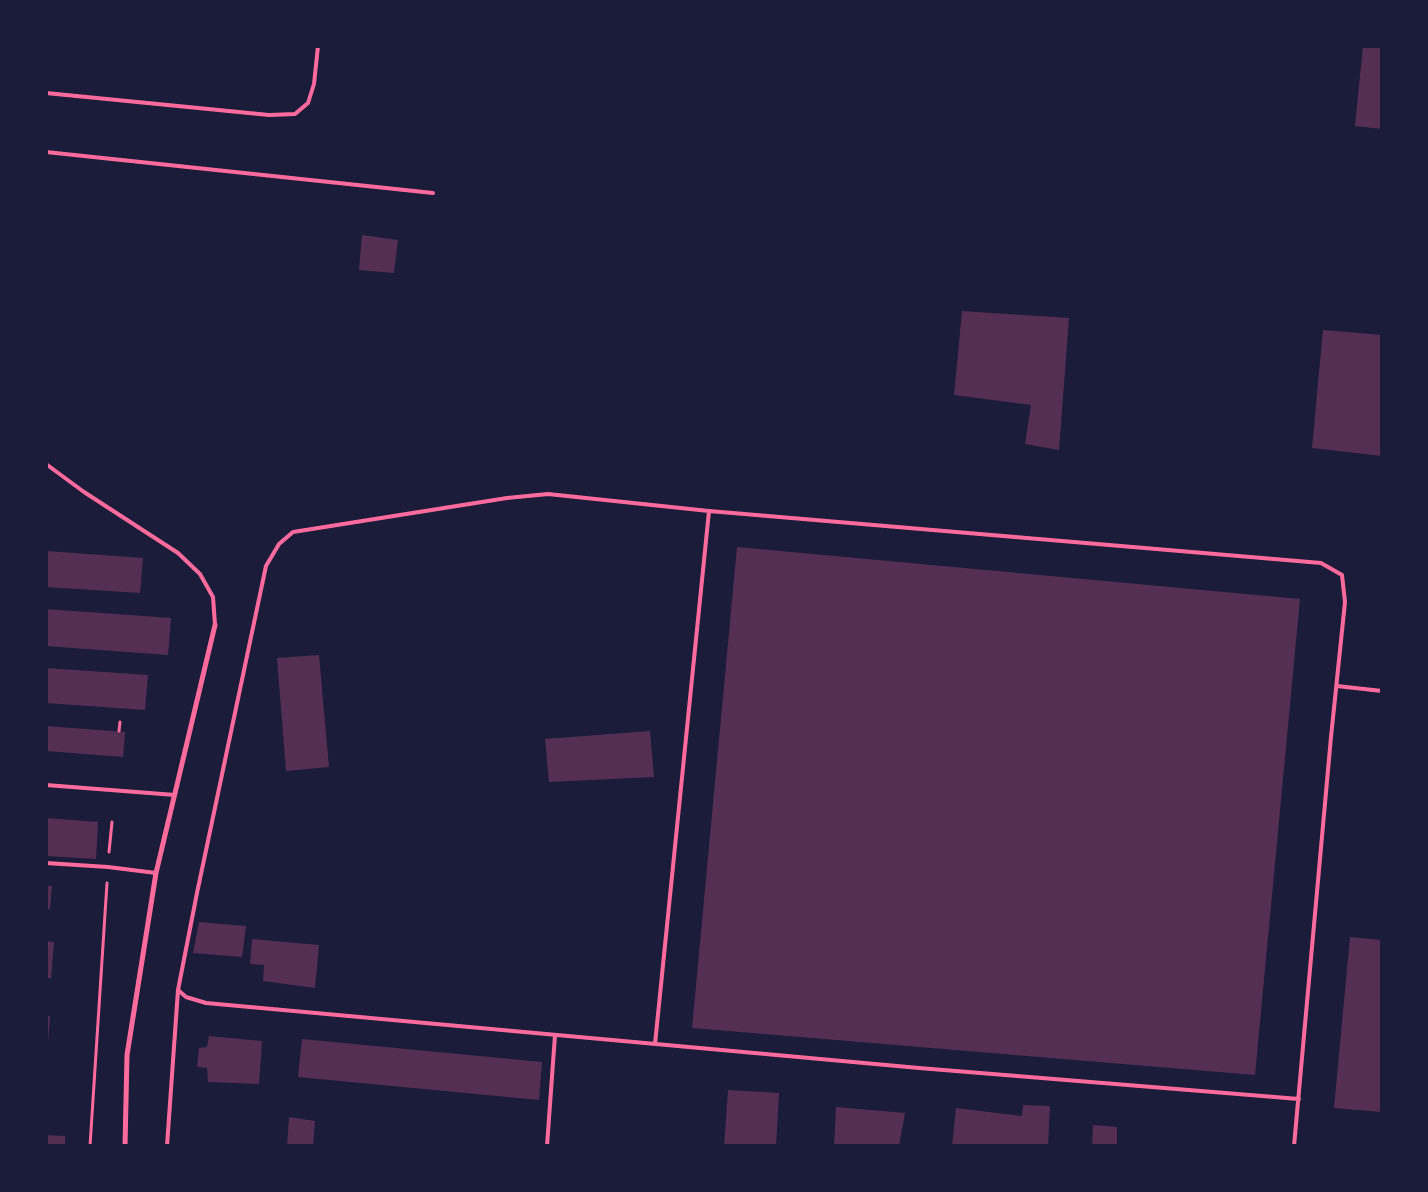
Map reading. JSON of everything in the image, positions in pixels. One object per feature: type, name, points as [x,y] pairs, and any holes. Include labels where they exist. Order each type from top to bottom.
[{"type":"street","points":[[126,1146],[127,1055],[156,873],[215,625]]},
{"type":"lane","points":[[46,93],[269,115],[295,114],[308,103],[314,84],[318,46]]},
{"type":"lane","points":[[46,152],[434,193]]},
{"type":"lane","points":[[46,464],[84,492],[178,553],[200,574],[213,597],[215,625]]},
{"type":"lane","points":[[167,1146],[178,990],[266,566],[279,544],[293,532],[508,498],[548,494],[709,511],[1321,563],[1342,574],[1345,602],[1338,686],[1331,736],[1294,1146]]},
{"type":"lane","points":[[655,1044],[709,511]]},
{"type":"lane","points":[[1338,686],[1382,691]]},
{"type":"lane","points":[[46,785],[175,795]]},
{"type":"lane","points":[[46,863],[108,867],[156,873]]},
{"type":"lane","points":[[178,990],[186,997],[206,1003],[929,1069],[1299,1100]]},
{"type":"lane","points":[[547,1146],[555,1035]]},
{"type":"path","points":[[119,732],[120,722]]},
{"type":"path","points":[[90,1146],[112,822]]},
{"type":"building","points":[[1363,46],[1382,46],[1382,129],[1355,126]]},
{"type":"building","points":[[362,235],[398,240],[394,273],[359,270]]},
{"type":"building","points":[[962,311],[1069,318],[1059,450],[1025,444],[1031,405],[954,395]]},
{"type":"building","points":[[1323,330],[1382,335],[1382,456],[1312,448]]},
{"type":"building","points":[[737,547],[1300,599],[1255,1075],[692,1028]]},
{"type":"building","points":[[46,551],[143,558],[140,593],[46,587]]},
{"type":"building","points":[[46,609],[171,618],[168,655],[46,646]]},
{"type":"building","points":[[319,655],[329,767],[286,771],[277,658]]},
{"type":"building","points":[[46,668],[148,675],[145,710],[46,703]]},
{"type":"building","points":[[46,726],[125,732],[123,757],[46,751]]},
{"type":"building","points":[[650,731],[654,777],[549,782],[545,739]]},
{"type":"building","points":[[46,818],[98,822],[96,859],[46,856]]},
{"type":"building","points":[[46,886],[52,886],[50,909],[46,909]]},
{"type":"building","points":[[199,922],[246,926],[242,957],[193,953]]},
{"type":"building","points":[[1350,937],[1382,940],[1382,1112],[1334,1108]]},
{"type":"building","points":[[252,939],[319,945],[315,988],[263,981],[264,965],[250,964]]},
{"type":"building","points":[[46,941],[54,942],[51,978],[46,978]]},
{"type":"building","points":[[46,1016],[50,1016],[48,1042],[46,1042]]},
{"type":"building","points":[[209,1036],[262,1041],[259,1084],[208,1082],[207,1068],[197,1067],[199,1048],[207,1047]]},
{"type":"building","points":[[302,1039],[542,1062],[539,1100],[298,1077]]},
{"type":"building","points":[[728,1090],[779,1093],[776,1146],[724,1146]]},
{"type":"building","points":[[1023,1105],[1050,1106],[1048,1146],[952,1146],[956,1108],[1022,1116]]},
{"type":"building","points":[[836,1107],[905,1113],[899,1146],[834,1146]]},
{"type":"building","points":[[289,1117],[315,1121],[313,1146],[287,1146]]},
{"type":"building","points":[[1093,1125],[1117,1127],[1117,1146],[1092,1146]]},
{"type":"building","points":[[46,1135],[65,1136],[65,1146],[46,1146]]}]
